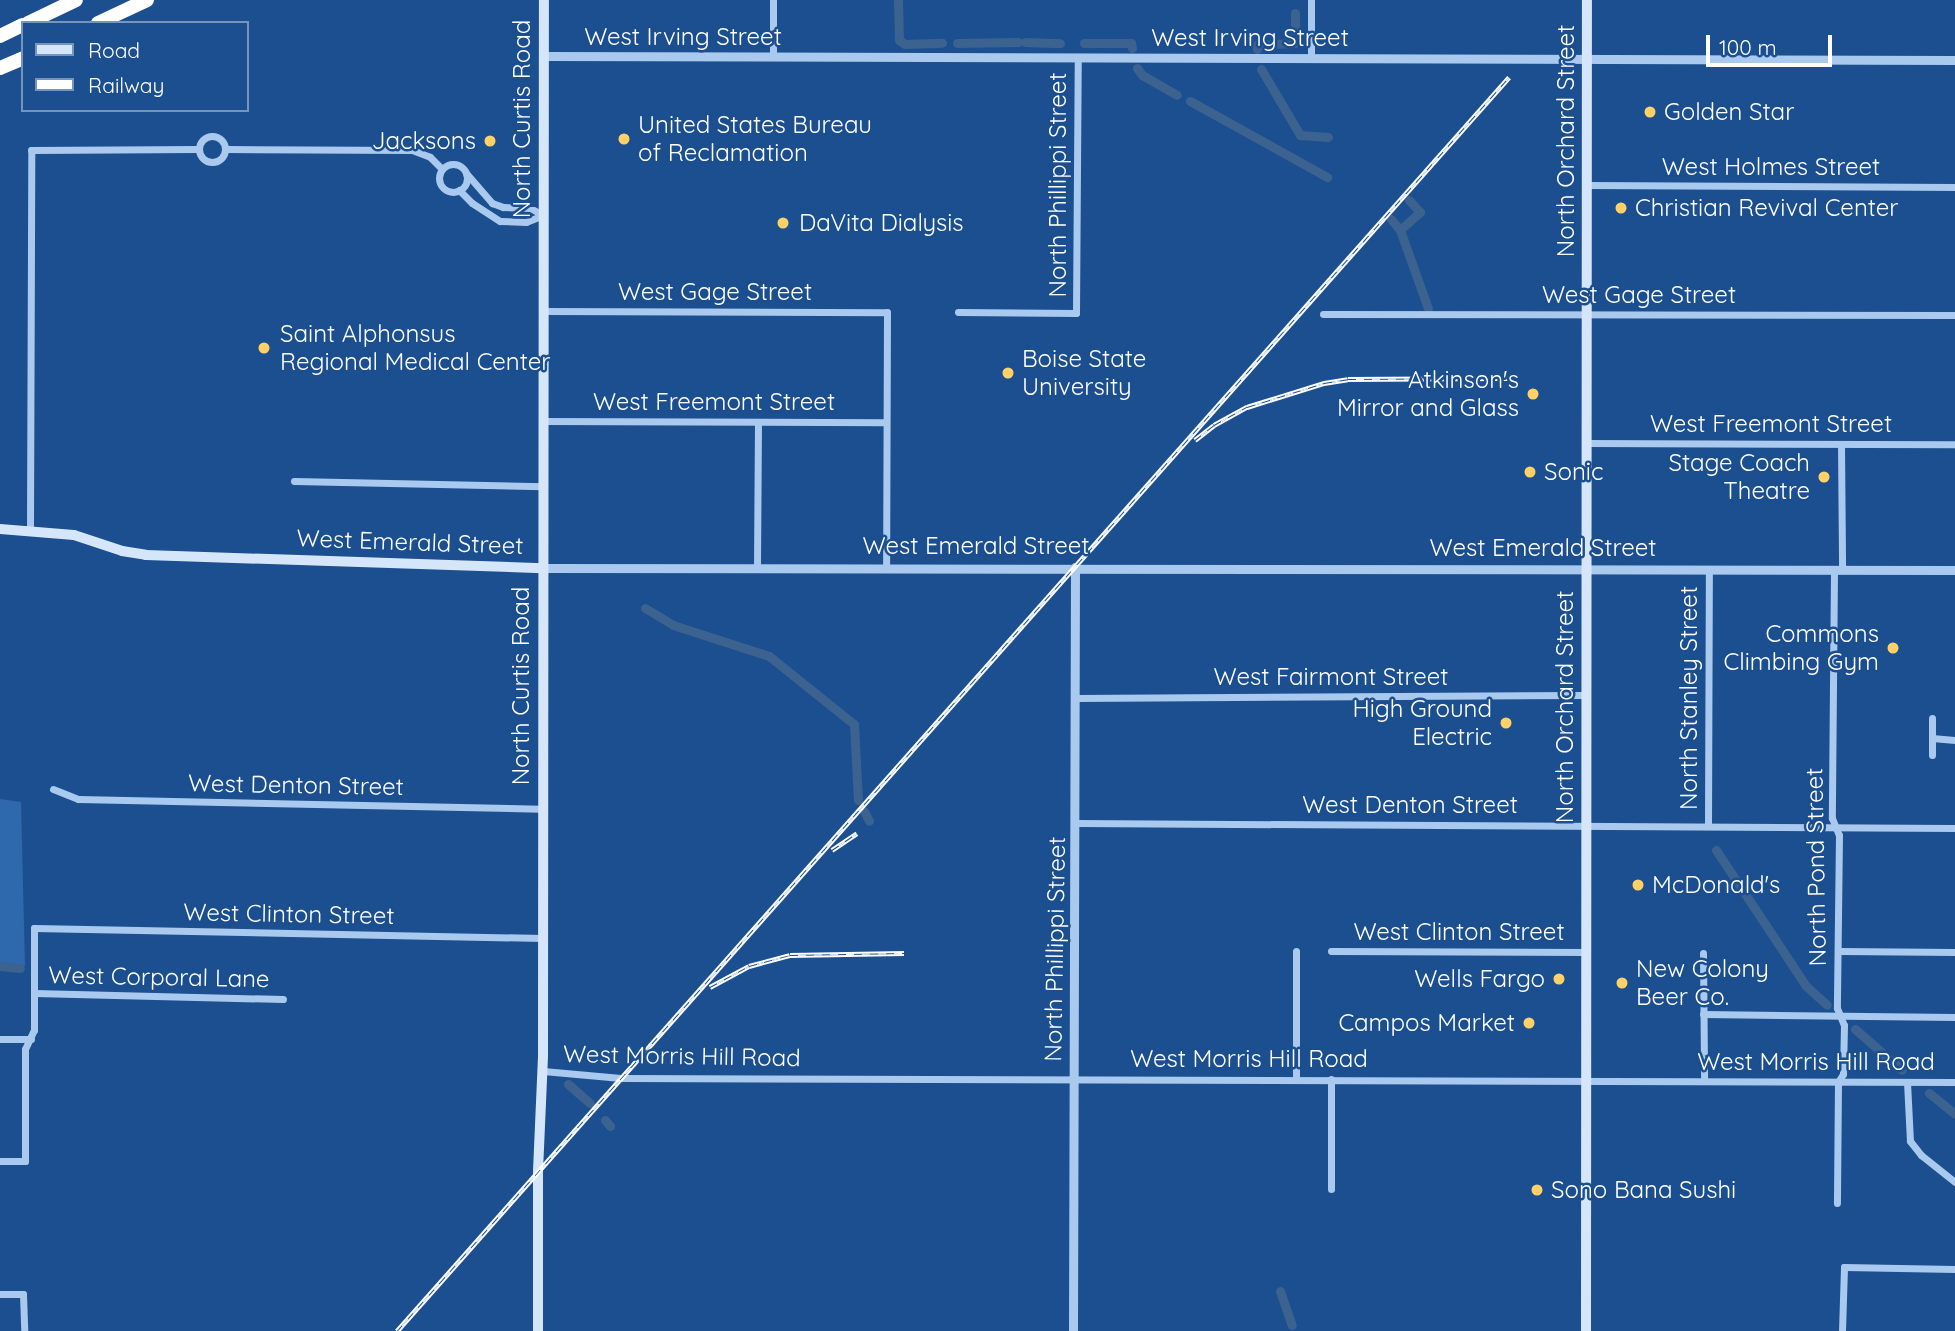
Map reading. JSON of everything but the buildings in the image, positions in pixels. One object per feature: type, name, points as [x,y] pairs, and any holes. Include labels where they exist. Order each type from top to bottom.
[{"type":"highway","points":[[32,21],[76,0]]},
{"type":"highway","points":[[102,21],[146,0]]},
{"type":"highway","points":[[127,9],[155,0]]},
{"type":"highway","points":[[0,36],[21,26]]},
{"type":"highway","points":[[0,68],[21,59]]},
{"type":"main road","name":"North Curtis Road","points":[[538,1331],[543,938],[541,810],[544,0]]},
{"type":"main road","name":"North Orchard Street","points":[[1586,1331],[1587,0]]},
{"type":"main road","name":"West Emerald Street","points":[[0,528],[74,534],[122,551],[146,555],[543,568]]},
{"type":"street","points":[[773,0],[773,56]]},
{"type":"street","points":[[1311,0],[1311,58]]},
{"type":"street","name":"West Irving Street","points":[[545,56],[1955,60]]},
{"type":"street","name":"North Phillippi Street","points":[[958,312],[1076,313],[1077,57]]},
{"type":"street","points":[[215,136],[223,141],[226,149],[220,160],[212,163],[201,157],[199,149],[205,137],[215,136]]},
{"type":"street","points":[[30,529],[31,149],[199,149]]},
{"type":"street","points":[[226,149],[412,150],[430,157],[442,169]]},
{"type":"street","points":[[456,164],[492,203],[530,208],[543,215],[526,222],[500,221],[472,203],[459,190],[447,190],[442,186],[439,174],[442,169],[456,164]]},
{"type":"street","points":[[459,190],[466,183],[466,173]]},
{"type":"street","name":"West Holmes Street","points":[[1587,185],[1955,187]]},
{"type":"street","name":"West Gage Street","points":[[543,311],[887,312],[887,422]]},
{"type":"street","name":"West Gage Street","points":[[1324,314],[1955,315]]},
{"type":"street","name":"West Freemont Street","points":[[542,421],[887,422]]},
{"type":"street","points":[[757,566],[758,422]]},
{"type":"street","points":[[886,567],[887,422]]},
{"type":"street","name":"West Freemont Street","points":[[1586,443],[1955,444]]},
{"type":"street","name":"North Pond Street","points":[[1837,1203],[1838,1082],[1843,1074],[1844,1025],[1837,1009],[1839,835],[1832,818],[1841,444]]},
{"type":"street","points":[[294,481],[543,486]]},
{"type":"street","name":"West Emerald Street","points":[[543,568],[757,566],[1955,570]]},
{"type":"street","name":"North Phillippi Street","points":[[1073,1331],[1075,567]]},
{"type":"street","name":"North Stanley Street","points":[[1708,826],[1709,569]]},
{"type":"street","name":"West Fairmont Street","points":[[1076,698],[1586,695]]},
{"type":"street","points":[[1932,718],[1932,755]]},
{"type":"street","points":[[1932,738],[1955,740]]},
{"type":"street","name":"West Denton Street","points":[[52,789],[78,799],[541,810]]},
{"type":"street","name":"West Denton Street","points":[[1076,822],[1955,828]]},
{"type":"street","name":"West Clinton Street","points":[[34,993],[34,928],[543,938]]},
{"type":"street","points":[[1296,951],[1296,1078]]},
{"type":"street","name":"West Clinton Street","points":[[1331,951],[1586,952]]},
{"type":"street","points":[[1839,951],[1955,952]]},
{"type":"street","points":[[1703,953],[1704,1080]]},
{"type":"street","points":[[0,1161],[25,1161],[25,1049],[34,1030],[34,993]]},
{"type":"street","name":"West Corporal Lane","points":[[34,993],[283,999]]},
{"type":"street","points":[[1703,1014],[1955,1017]]},
{"type":"street","points":[[0,1039],[31,1039]]},
{"type":"street","name":"West Morris Hill Road","points":[[542,1071],[621,1079],[1296,1078],[1955,1082]]},
{"type":"street","points":[[1331,1079],[1331,1189]]},
{"type":"street","points":[[1908,1082],[1910,1140],[1921,1155],[1955,1182]]},
{"type":"street","points":[[1842,1331],[1844,1267],[1955,1269]]},
{"type":"street","points":[[0,1294],[23,1294],[24,1331]]},
{"type":"shaded area","points":[[0,799],[21,802],[25,966],[0,962]]},
{"type":"waterway","points":[[898,0],[899,40],[905,44],[942,43]]},
{"type":"waterway","points":[[1257,49],[1257,45],[1295,43],[1295,13]]},
{"type":"waterway","points":[[957,43],[1018,42]]},
{"type":"waterway","points":[[1025,42],[1060,43]]},
{"type":"waterway","points":[[1084,43],[1131,43],[1132,48]]},
{"type":"waterway","points":[[1137,68],[1142,75],[1177,95]]},
{"type":"waterway","points":[[1261,69],[1300,135],[1328,137]]},
{"type":"waterway","points":[[1190,101],[1327,177]]},
{"type":"waterway","points":[[1400,230],[1420,212],[1409,200]]},
{"type":"waterway","points":[[1391,219],[1400,230],[1428,308]]},
{"type":"waterway","points":[[645,608],[673,625],[769,656],[854,724],[858,800]]},
{"type":"waterway","points":[[864,811],[869,821]]},
{"type":"waterway","points":[[1716,850],[1806,986],[1827,1005]]},
{"type":"waterway","points":[[0,966],[20,968]]},
{"type":"waterway","points":[[1855,1029],[1902,1070]]},
{"type":"waterway","points":[[568,1084],[590,1103]]},
{"type":"waterway","points":[[1929,1093],[1955,1114]]},
{"type":"waterway","points":[[605,1120],[610,1126]]},
{"type":"waterway","points":[[1280,1291],[1292,1325]]},
{"type":"railway","points":[[397,1331],[1509,77]]},
{"type":"railway","points":[[1195,440],[1214,425],[1247,407],[1324,383],[1348,379],[1508,378]]},
{"type":"railway","points":[[832,850],[857,833]]},
{"type":"railway","points":[[710,987],[749,966],[790,955],[904,953]]},
{"type":"place","name":"Golden Star","points":[[1650,112]]},
{"type":"place","name":"United States Bureau of Reclamation","points":[[624,139]]},
{"type":"place","name":"Jacksons","points":[[490,141]]},
{"type":"place","name":"Christian Revival Center","points":[[1621,208]]},
{"type":"place","name":"DaVita Dialysis","points":[[783,223]]},
{"type":"place","name":"Saint Alphonsus Regional Medical Center","points":[[264,348]]},
{"type":"place","name":"Boise State University","points":[[1008,373]]},
{"type":"place","name":"Atkinson's Mirror and Glass","points":[[1533,394]]},
{"type":"place","name":"Sonic","points":[[1530,472]]},
{"type":"place","name":"Stage Coach Theatre","points":[[1824,477]]},
{"type":"place","name":"Commons Climbing Gym","points":[[1893,648]]},
{"type":"place","name":"High Ground Electric","points":[[1506,723]]},
{"type":"place","name":"McDonald's","points":[[1638,885]]},
{"type":"place","name":"Wells Fargo","points":[[1559,979]]},
{"type":"place","name":"New Colony Beer Co.","points":[[1622,983]]},
{"type":"place","name":"Campos Market","points":[[1529,1023]]},
{"type":"place","name":"Sono Bana Sushi","points":[[1537,1190]]}]
